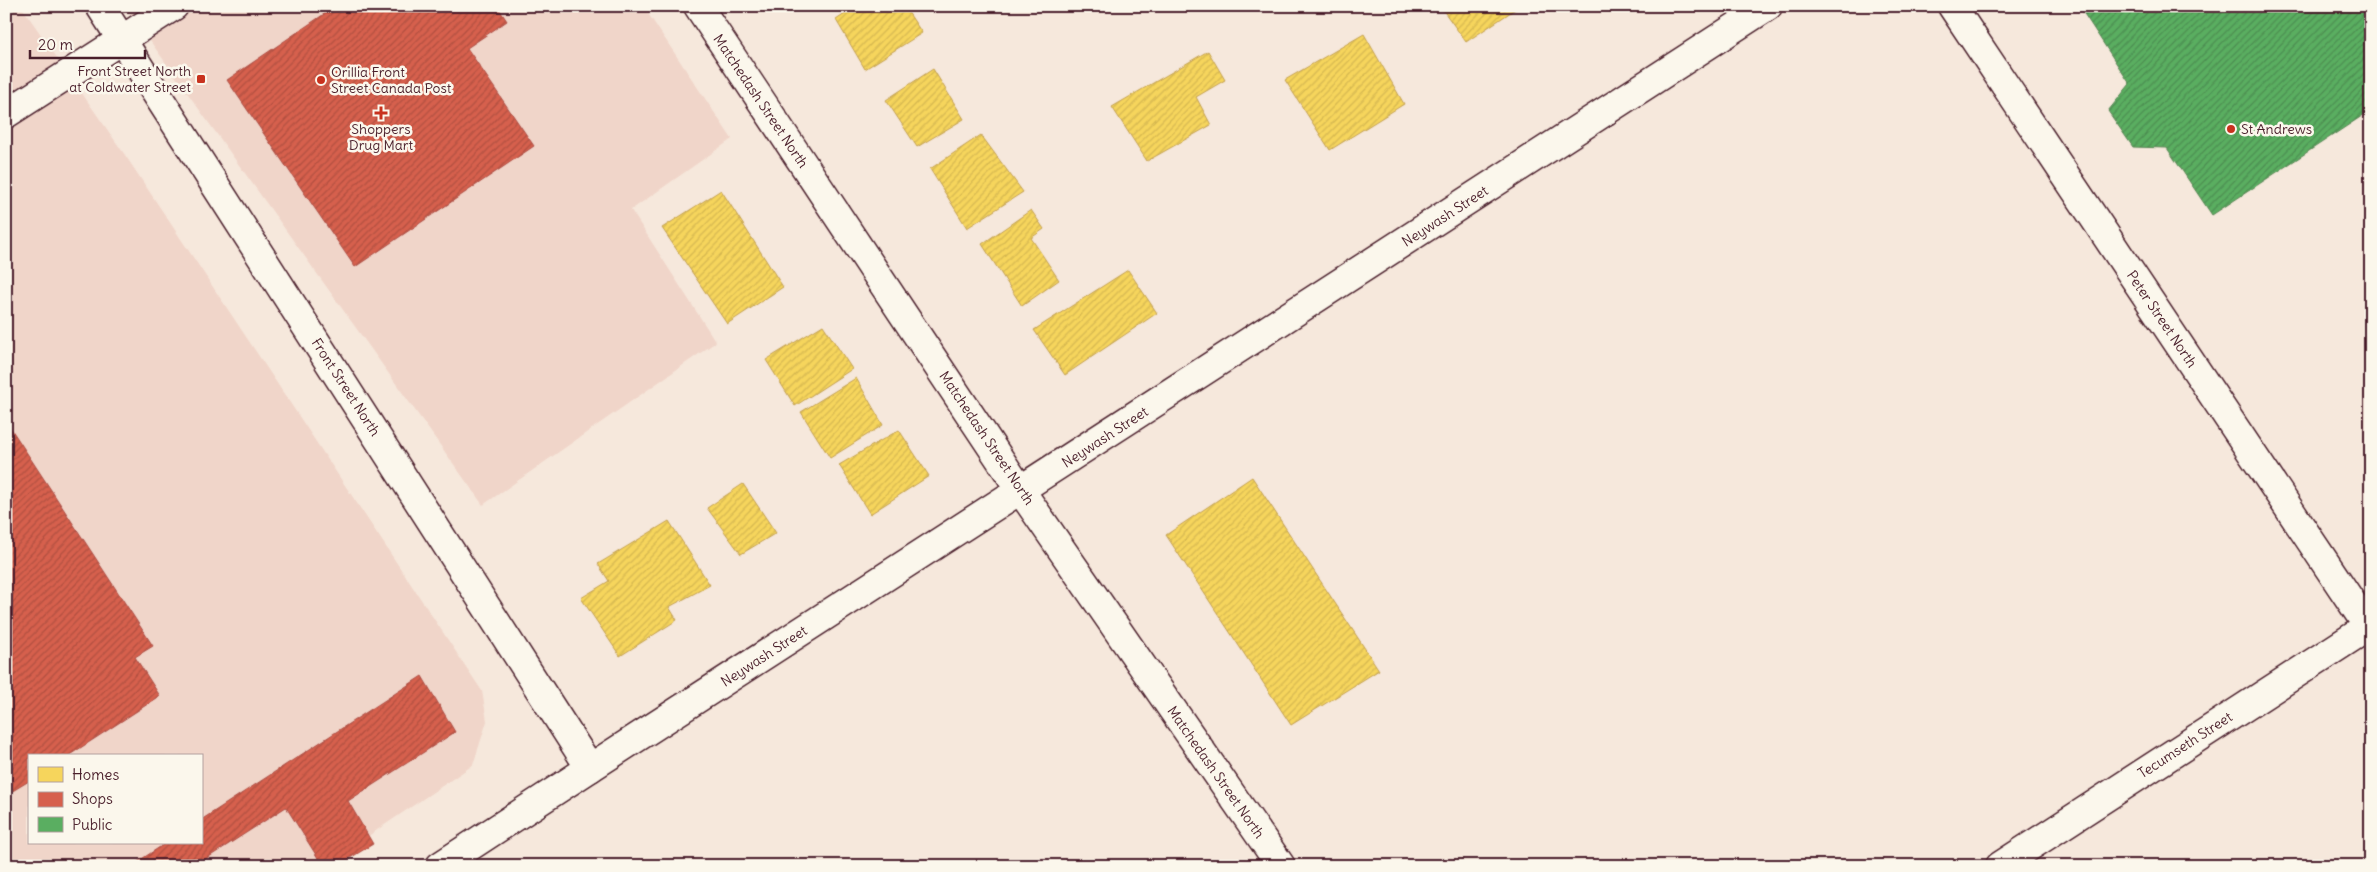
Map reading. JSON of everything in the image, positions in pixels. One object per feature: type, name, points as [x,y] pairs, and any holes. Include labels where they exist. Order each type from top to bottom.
[{"type":"street","name":"Front Street North","points":[[100,6],[590,768]]},
{"type":"street","points":[[6,114],[174,6]]},
{"type":"street","name":"Matchedash Street North","points":[[698,6],[1021,491],[1281,866]]},
{"type":"street","name":"Neywash Street","points":[[440,866],[1768,6]]},
{"type":"street","name":"Peter Street North","points":[[1952,6],[2370,628]]},
{"type":"street","name":"Tecumseth Street","points":[[2000,866],[2370,628]]},
{"type":"shaded area","points":[[6,6],[21,6],[125,155],[482,691],[487,721],[473,765],[324,866],[6,866]]},
{"type":"shaded area","points":[[125,6],[643,6],[732,139],[631,210],[716,342],[483,505]]},
{"type":"building: Homes","points":[[857,6],[904,6],[922,33],[865,69],[836,20]]},
{"type":"building: Homes","points":[[1440,6],[1520,6],[1466,42]]},
{"type":"building: Homes","points":[[1364,34],[1404,104],[1330,150],[1285,80]]},
{"type":"building: Homes","points":[[1208,51],[1225,80],[1196,97],[1211,125],[1147,161],[1112,107]]},
{"type":"building: Homes","points":[[933,69],[964,119],[917,147],[886,100]]},
{"type":"building: Homes","points":[[981,135],[1023,192],[967,228],[930,169]]},
{"type":"building: Homes","points":[[721,190],[783,287],[727,324],[662,228]]},
{"type":"building: Homes","points":[[1031,210],[1044,229],[1031,238],[1059,280],[1022,306],[982,244]]},
{"type":"building: Homes","points":[[1128,270],[1157,313],[1065,375],[1034,330]]},
{"type":"building: Homes","points":[[823,325],[852,369],[795,406],[766,360]]},
{"type":"building: Homes","points":[[856,378],[883,425],[830,458],[801,412]]},
{"type":"building: Homes","points":[[899,430],[929,476],[870,514],[839,465]]},
{"type":"building: Homes","points":[[1252,477],[1379,670],[1291,725],[1166,535]]},
{"type":"building: Homes","points":[[743,484],[776,533],[741,554],[707,508]]},
{"type":"building: Homes","points":[[669,521],[710,585],[669,607],[677,620],[620,656],[581,598],[609,581],[598,564]]},
{"type":"building: Shops","name":"Shoppers Drug Mart","points":[[336,6],[497,6],[507,21],[467,48],[534,146],[355,267],[227,80]]},
{"type":"building: Shops","points":[[6,421],[153,646],[135,657],[160,696],[71,754],[28,754],[28,782],[6,795]]},
{"type":"building: Shops","points":[[422,676],[455,732],[348,801],[373,844],[337,866],[323,866],[286,807],[195,866],[131,866],[164,844],[202,844],[202,819]]},
{"type":"building: Public","name":"St Andrews","points":[[2079,6],[2258,6],[2261,10],[2267,6],[2371,6],[2371,110],[2212,215],[2167,148],[2133,147],[2108,111],[2130,84]]},
{"type":"place","name":"Front Street North at Coldwater Street","points":[[201,79]]},
{"type":"place","name":"Orillia Front Street Canada Post","points":[[321,80]]},
{"type":"place","name":"Shoppers Drug Mart","points":[[381,113]]},
{"type":"place","name":"St Andrews","points":[[2231,129]]}]
